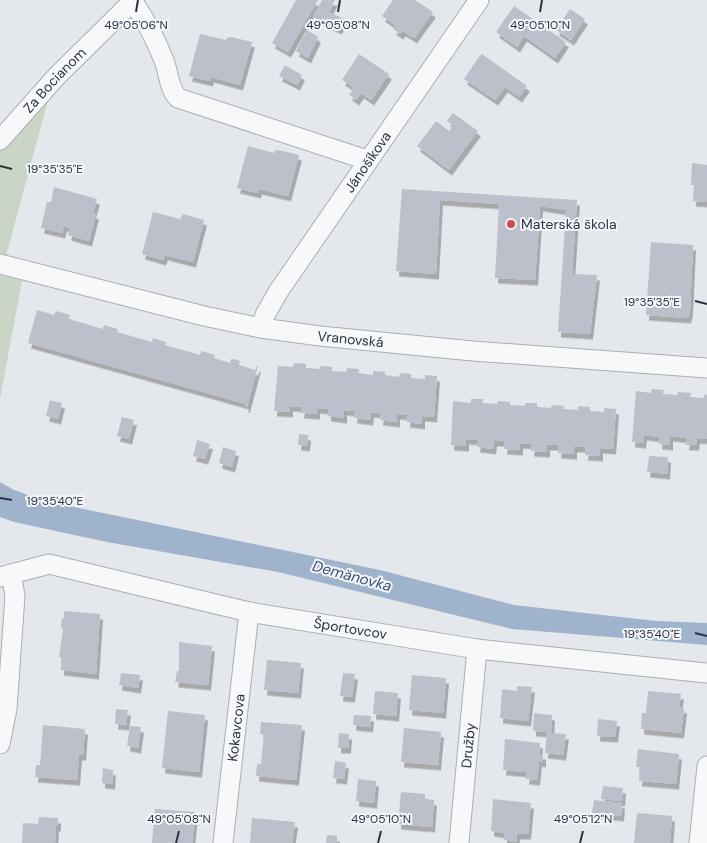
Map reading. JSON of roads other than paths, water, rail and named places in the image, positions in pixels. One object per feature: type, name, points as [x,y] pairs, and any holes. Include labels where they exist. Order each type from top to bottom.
[{"type":"street","name":"Jánošíkova","points":[[261,328],[278,292],[478,0]]},
{"type":"street","points":[[134,1],[152,33],[164,60],[174,94],[178,98],[367,160]]},
{"type":"street","name":"Za Bocianom","points":[[0,140],[56,77],[134,1]]},
{"type":"street","name":"Vranovská","points":[[0,264],[148,303],[261,328],[378,343],[707,368]]},
{"type":"street","name":"Športovcov","points":[[5,576],[49,564],[249,612],[477,648],[707,673]]},
{"type":"street","points":[[0,744],[7,709],[16,596],[5,576]]},
{"type":"street","name":"Kokavcova","points":[[223,843],[249,612]]},
{"type":"street","name":"Družby","points":[[459,843],[477,648]]},
{"type":"street","points":[[699,843],[707,766]]},
{"type":"water","name":"Demänovka","points":[[0,482],[14,490],[45,501],[380,570],[514,605],[656,621],[707,623],[707,645],[512,629],[278,572],[107,542],[14,522],[0,517]]},
{"type":"place","name":"Materská škola","points":[[511,224]]}]
